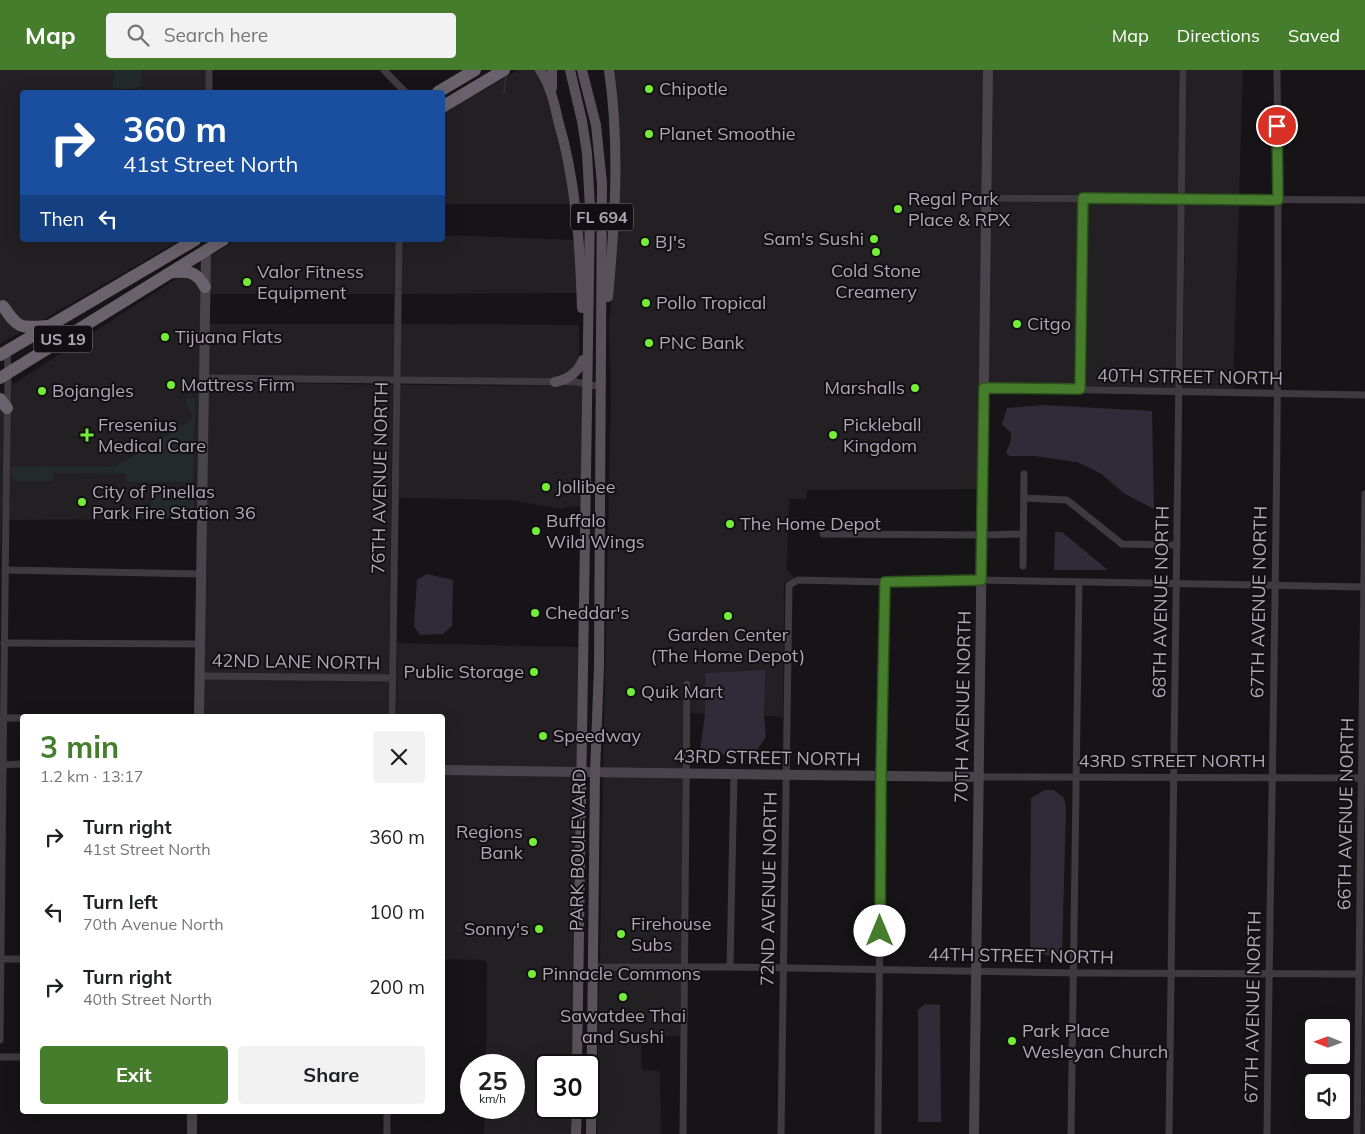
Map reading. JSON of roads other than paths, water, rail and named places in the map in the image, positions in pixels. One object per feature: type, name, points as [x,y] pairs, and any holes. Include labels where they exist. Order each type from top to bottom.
[{"type":"highway","points":[[441,90],[475,70]]},
{"type":"highway","points":[[445,105],[504,70]]},
{"type":"highway","name":"US 19","points":[[3,353],[191,242]]},
{"type":"highway","name":"US 19","points":[[4,376],[177,269],[206,244]]},
{"type":"highway","points":[[177,269],[200,278],[205,287]]},
{"type":"highway","points":[[3,306],[13,321],[21,326],[50,326]]},
{"type":"main road","points":[[540,70],[553,96],[570,169],[577,224],[582,308],[583,373],[587,385]]},
{"type":"main road","points":[[552,70],[553,96]]},
{"type":"main road","name":"FL 694","points":[[570,70],[587,153],[590,208],[587,385]]},
{"type":"main road","points":[[602,355],[616,179],[616,142],[609,70]]},
{"type":"main road","name":"FL 694","points":[[583,75],[596,125],[602,183],[602,386]]},
{"type":"main road","points":[[555,382],[571,376],[579,368],[583,360]]},
{"type":"main road","name":"PARK BOULEVARD","points":[[577,1054],[587,385]]},
{"type":"main road","name":"PARK BOULEVARD","points":[[591,1134],[602,386]]},
{"type":"main road","points":[[586,472],[592,491],[591,567],[594,578],[600,580]]},
{"type":"main road","points":[[585,582],[588,582],[590,588],[590,638],[599,666]]},
{"type":"main road","points":[[579,934],[583,940],[588,964],[593,967]]},
{"type":"main road","points":[[578,982],[584,990],[586,1006],[592,1017]]},
{"type":"main road","points":[[576,1119],[576,1134]]},
{"type":"street","points":[[209,70],[209,90]]},
{"type":"street","points":[[384,70],[403,90]]},
{"type":"street","name":"70TH AVENUE NORTH","points":[[974,1134],[988,70]]},
{"type":"street","name":"68TH AVENUE NORTH","points":[[1169,1134],[1183,70]]},
{"type":"street","name":"67TH AVENUE NORTH","points":[[1266,1134],[1276,586],[1277,70]]},
{"type":"street","points":[[987,198],[1365,200]]},
{"type":"street","points":[[1080,389],[1083,198]]},
{"type":"street","name":"76TH AVENUE NORTH","points":[[392,714],[398,242]]},
{"type":"street","points":[[199,714],[206,244]]},
{"type":"street","points":[[0,1040],[4,718],[2,669],[6,502],[3,353]]},
{"type":"street","points":[[204,378],[397,382],[576,382],[602,386]]},
{"type":"street","name":"40TH STREET NORTH","points":[[984,388],[1365,395]]},
{"type":"street","points":[[1022,566],[1024,474]]},
{"type":"street","name":"66TH AVENUE NORTH","points":[[1357,1134],[1365,494]]},
{"type":"street","points":[[1024,498],[1067,500],[1122,544],[1177,545]]},
{"type":"street","points":[[823,534],[982,536],[1023,534]]},
{"type":"street","points":[[5,570],[201,574]]},
{"type":"street","name":"72ND AVENUE NORTH","points":[[781,1134],[789,585],[798,580],[885,582]]},
{"type":"street","points":[[878,1134],[881,775],[885,582],[981,580],[1364,587]]},
{"type":"street","points":[[1071,1134],[1079,582]]},
{"type":"street","points":[[4,643],[200,644]]},
{"type":"street","name":"42ND LANE NORTH","points":[[199,676],[393,678]]},
{"type":"street","points":[[683,1134],[687,684]]},
{"type":"street","points":[[4,718],[20,718]]},
{"type":"street","points":[[2,765],[20,764]]},
{"type":"street","name":"43RD STREET NORTH","points":[[445,770],[1076,778],[1362,778]]},
{"type":"street","points":[[730,967],[734,773]]},
{"type":"street","points":[[0,959],[20,959]]},
{"type":"street","name":"44TH STREET NORTH","points":[[593,967],[730,967],[1074,973],[1359,974]]},
{"type":"street","points":[[0,1057],[20,1057]]},
{"type":"street","points":[[192,1114],[192,1134]]},
{"type":"street","points":[[387,1114],[387,1134]]},
{"type":"waterway","points":[[504,93],[506,75]]},
{"type":"place","name":"Chipotle","points":[[649,89]]},
{"type":"place","name":"Planet Smoothie","points":[[649,134]]},
{"type":"place","name":"Regal Park Place & RPX","points":[[898,209]]},
{"type":"place","name":"Sam's Sushi","points":[[874,239]]},
{"type":"place","name":"BJ's","points":[[645,242]]},
{"type":"place","name":"Cold Stone Creamery","points":[[876,252]]},
{"type":"place","name":"Valor Fitness Equipment","points":[[247,282]]},
{"type":"place","name":"Pollo Tropical","points":[[646,303]]},
{"type":"place","name":"Citgo","points":[[1017,324]]},
{"type":"place","name":"Tijuana Flats","points":[[165,337]]},
{"type":"place","name":"PNC Bank","points":[[649,343]]},
{"type":"place","name":"Mattress Firm","points":[[171,385]]},
{"type":"place","name":"Marshalls","points":[[915,388]]},
{"type":"place","name":"Bojangles","points":[[42,391]]},
{"type":"place","name":"Fresenius Medical Care","points":[[87,435]]},
{"type":"place","name":"Pickleball Kingdom","points":[[833,435]]},
{"type":"place","name":"Jollibee","points":[[546,487]]},
{"type":"place","name":"City of Pinellas Park Fire Station 36","points":[[82,502]]},
{"type":"place","name":"The Home Depot","points":[[730,524]]},
{"type":"place","name":"Buffalo Wild Wings","points":[[536,531]]},
{"type":"place","name":"Cheddar's","points":[[535,613]]},
{"type":"place","name":"Garden Center (The Home Depot)","points":[[728,616]]},
{"type":"place","name":"Public Storage","points":[[534,672]]},
{"type":"place","name":"Quik Mart","points":[[631,692]]},
{"type":"place","name":"Speedway","points":[[543,736]]},
{"type":"place","name":"Regions Bank","points":[[533,842]]},
{"type":"place","name":"Sonny's","points":[[539,929]]},
{"type":"place","name":"Firehouse Subs","points":[[621,934]]},
{"type":"place","name":"Pinnacle Commons","points":[[532,974]]},
{"type":"place","name":"Sawatdee Thai and Sushi","points":[[623,997]]},
{"type":"place","name":"Park Place Wesleyan Church","points":[[1012,1041]]}]
